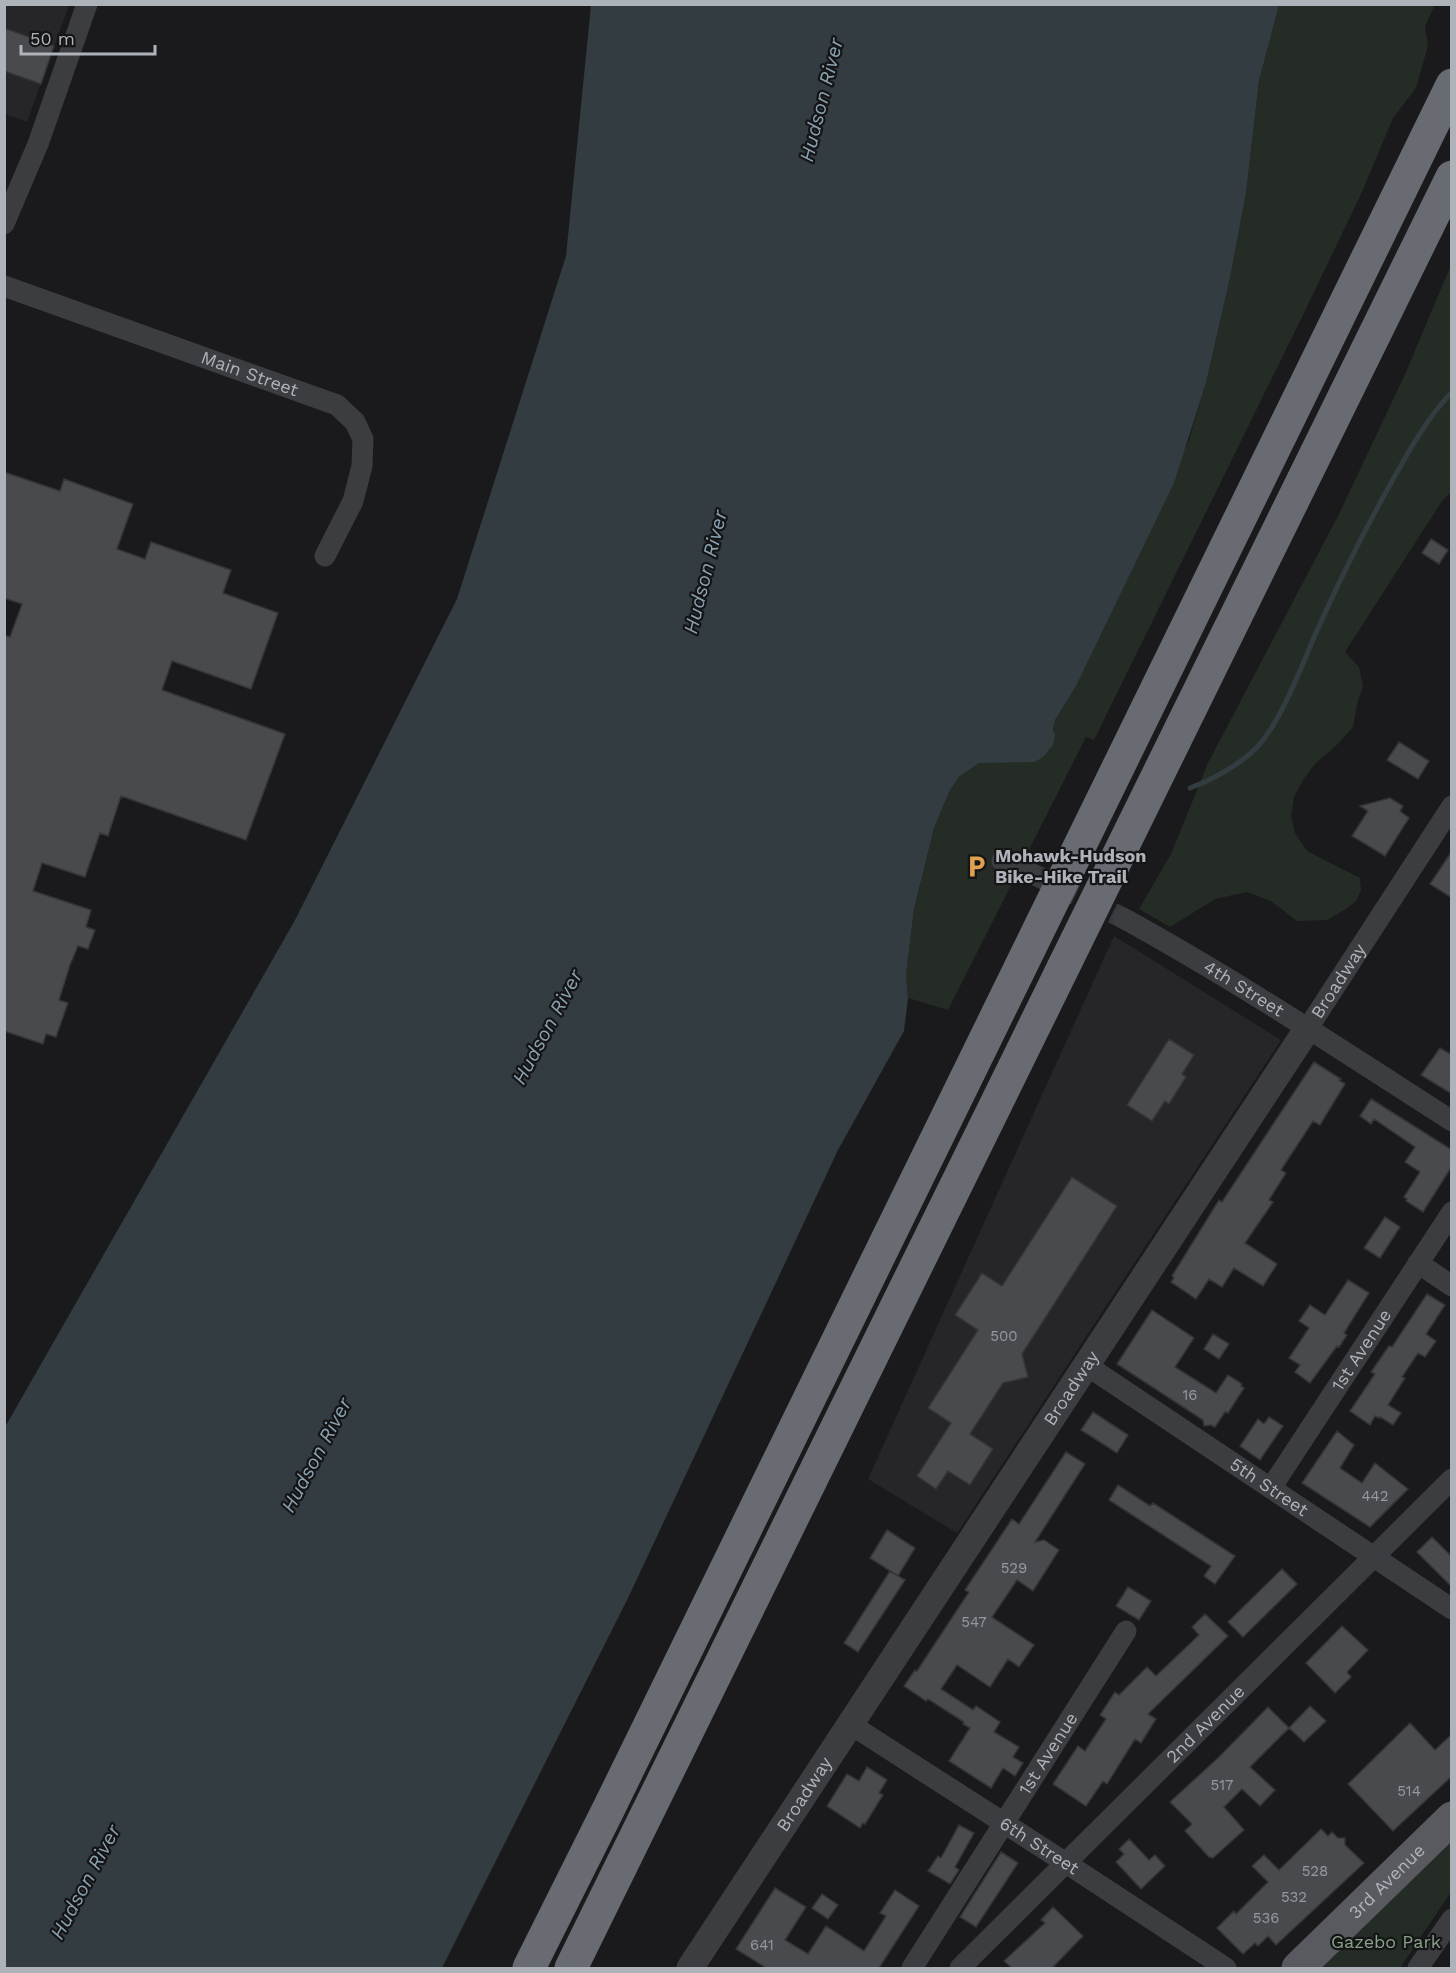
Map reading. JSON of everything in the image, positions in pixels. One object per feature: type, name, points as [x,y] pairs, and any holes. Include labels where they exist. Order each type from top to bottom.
[{"type":"highway","points":[[529,1968],[1452,85]]},
{"type":"highway","points":[[571,1968],[1452,177]]},
{"type":"main road","name":"3rd Avenue","points":[[1298,1968],[1452,1818]]},
{"type":"street","points":[[4,224],[38,144],[87,4]]},
{"type":"street","name":"Main Street","points":[[4,286],[337,405],[355,422],[363,439],[363,466],[353,501],[325,556]]},
{"type":"street","name":"Broadway","points":[[690,1968],[1452,806]]},
{"type":"street","points":[[1002,861],[1029,872]]},
{"type":"street","name":"4th Street","points":[[1123,918],[1308,1028],[1452,1120]]},
{"type":"street","name":"1st Avenue","points":[[1271,1488],[1452,1212]]},
{"type":"street","points":[[1418,1263],[1452,1286]]},
{"type":"street","name":"5th Street","points":[[1086,1365],[1452,1609]]},
{"type":"street","name":"2nd Avenue","points":[[960,1968],[1452,1479]]},
{"type":"street","name":"1st Avenue","points":[[912,1968],[1126,1631]]},
{"type":"street","name":"6th Street","points":[[850,1724],[1226,1968]]},
{"type":"street","points":[[1418,1968],[1452,1919]]},
{"type":"shaded area","points":[[5,5],[69,5],[27,122],[5,114]]},
{"type":"shaded area","points":[[1114,936],[1281,1040],[957,1533],[868,1479]]},
{"type":"green space","points":[[1279,5],[1435,5],[1425,26],[1428,46],[1416,88],[1393,118],[1362,192],[1304,313],[1094,740],[1086,737],[948,1010],[908,998],[906,975],[914,909],[934,828],[950,790],[959,777],[979,763],[997,762],[1055,735],[1057,715],[1076,686],[1189,440],[1206,383],[1230,278],[1246,193],[1259,81]]},
{"type":"green space","points":[[1451,265],[1451,492],[1442,501],[1345,652],[1359,667],[1363,686],[1353,727],[1315,764],[1303,780],[1294,797],[1291,816],[1295,833],[1307,851],[1360,878],[1361,890],[1357,900],[1327,920],[1297,921],[1271,901],[1247,892],[1215,899],[1170,927],[1139,909],[1171,854],[1208,763],[1339,514],[1406,372]]},
{"type":"green space","name":"Gazebo Park","points":[[1451,1840],[1451,1892],[1400,1968],[1322,1968]]},
{"type":"water","name":"Hudson River","points":[[591,5],[1279,5],[1259,81],[1246,193],[1230,278],[1206,383],[1174,483],[1076,686],[1055,720],[1053,745],[1043,757],[1035,762],[979,763],[959,777],[950,790],[934,828],[914,909],[906,975],[908,998],[904,1031],[838,1150],[629,1596],[442,1968],[5,1968],[5,1427],[294,922],[457,599],[566,256]]},
{"type":"building","points":[[4,28],[54,46],[41,84],[4,71]]},
{"type":"building","points":[[4,472],[60,491],[64,479],[133,504],[117,549],[145,559],[151,542],[231,570],[223,593],[278,613],[251,689],[172,661],[162,690],[285,734],[246,840],[121,796],[108,836],[100,833],[85,877],[42,863],[33,891],[91,910],[86,927],[95,930],[88,949],[78,946],[70,965],[59,1000],[68,1003],[56,1037],[46,1034],[43,1044],[4,1031],[4,635],[10,637],[22,604],[4,598]]},
{"type":"building","points":[[1431,539],[1448,550],[1439,564],[1422,553]]},
{"type":"building","points":[[1399,742],[1429,761],[1418,779],[1387,760]]},
{"type":"building","points":[[1390,798],[1403,806],[1400,811],[1409,818],[1385,856],[1352,836],[1368,811],[1360,806]]},
{"type":"building","points":[[1452,851],[1452,898],[1430,884]]},
{"type":"building","points":[[1169,1039],[1194,1055],[1182,1074],[1186,1077],[1169,1104],[1165,1101],[1152,1121],[1127,1105]]},
{"type":"building","points":[[1440,1048],[1452,1055],[1452,1094],[1421,1075]]},
{"type":"building","points":[[1314,1062],[1345,1084],[1320,1125],[1313,1121],[1281,1170],[1286,1173],[1269,1200],[1273,1202],[1245,1243],[1277,1264],[1263,1286],[1234,1268],[1222,1287],[1209,1279],[1196,1299],[1171,1282],[1174,1278],[1172,1276],[1219,1200],[1222,1202]]},
{"type":"building","points":[[1371,1099],[1452,1150],[1452,1166],[1423,1212],[1406,1201],[1404,1197],[1420,1172],[1405,1162],[1415,1147],[1374,1119],[1371,1124],[1360,1116]]},
{"type":"building","points":[[1072,1177],[1117,1206],[1022,1354],[1028,1377],[1003,1383],[970,1434],[993,1449],[970,1485],[948,1471],[936,1489],[917,1476],[951,1423],[928,1408],[978,1330],[955,1315],[982,1273],[1002,1286]]},
{"type":"building","points":[[1385,1217],[1400,1227],[1380,1258],[1364,1248]]},
{"type":"building","points":[[1348,1280],[1369,1293],[1344,1333],[1347,1335],[1310,1383],[1295,1372],[1300,1365],[1289,1358],[1309,1328],[1299,1321],[1310,1305],[1325,1315]]},
{"type":"building","points":[[1427,1294],[1445,1305],[1426,1334],[1436,1341],[1425,1357],[1418,1353],[1402,1377],[1405,1378],[1388,1405],[1401,1413],[1393,1425],[1375,1416],[1370,1425],[1350,1411],[1375,1374],[1371,1372],[1389,1346],[1392,1347]]},
{"type":"building","points":[[1152,1310],[1194,1338],[1175,1367],[1216,1393],[1228,1375],[1242,1384],[1244,1388],[1228,1413],[1225,1412],[1215,1427],[1204,1426],[1203,1420],[1117,1364]]},
{"type":"building","points":[[1213,1334],[1229,1344],[1219,1359],[1204,1349]]},
{"type":"building","points":[[1093,1412],[1128,1435],[1117,1453],[1081,1430]]},
{"type":"building","points":[[1269,1417],[1283,1426],[1260,1460],[1240,1446],[1258,1419],[1264,1424]]},
{"type":"building","points":[[1337,1431],[1354,1445],[1340,1468],[1362,1483],[1375,1463],[1408,1489],[1370,1527],[1302,1483]]},
{"type":"building","points":[[1066,1452],[1085,1464],[1035,1542],[1044,1540],[1059,1550],[1033,1591],[1017,1580],[992,1617],[1034,1645],[1019,1667],[1008,1659],[990,1687],[957,1665],[941,1689],[973,1710],[976,1706],[1000,1722],[994,1732],[1019,1747],[1013,1757],[1023,1763],[1015,1776],[1003,1768],[991,1788],[949,1761],[970,1728],[928,1699],[926,1701],[904,1686],[915,1670],[917,1671],[969,1592],[965,1590],[1012,1519],[1019,1524]]},
{"type":"building","points":[[1118,1485],[1150,1506],[1153,1503],[1235,1556],[1215,1584],[1204,1576],[1211,1566],[1109,1500]]},
{"type":"building","points":[[887,1530],[915,1548],[898,1576],[870,1558]]},
{"type":"building","points":[[1432,1537],[1452,1557],[1452,1587],[1417,1552]]},
{"type":"building","points":[[1282,1569],[1297,1584],[1243,1637],[1228,1622]]},
{"type":"building","points":[[890,1571],[905,1580],[858,1652],[844,1643]]},
{"type":"building","points":[[1128,1587],[1151,1601],[1139,1620],[1116,1606]]},
{"type":"building","points":[[1205,1614],[1228,1636],[1148,1714],[1156,1719],[1141,1743],[1135,1739],[1107,1784],[1103,1781],[1086,1806],[1053,1784],[1078,1746],[1085,1751],[1106,1719],[1100,1715],[1115,1692],[1119,1695],[1147,1667],[1156,1676],[1199,1635],[1192,1627]]},
{"type":"building","points":[[1342,1626],[1368,1650],[1347,1672],[1351,1677],[1335,1693],[1306,1663]]},
{"type":"building","points":[[1310,1706],[1326,1721],[1304,1742],[1289,1728]]},
{"type":"building","points":[[1268,1707],[1289,1728],[1250,1767],[1275,1790],[1260,1806],[1242,1789],[1224,1807],[1244,1830],[1213,1858],[1209,1857],[1185,1831],[1192,1824],[1170,1802]]},
{"type":"building","points":[[1410,1723],[1435,1750],[1452,1734],[1452,1776],[1393,1831],[1348,1784]]},
{"type":"building","points":[[867,1767],[887,1780],[879,1793],[883,1795],[865,1824],[863,1823],[860,1828],[827,1806],[847,1774],[859,1781]]},
{"type":"building","points":[[959,1825],[974,1833],[955,1867],[959,1870],[950,1884],[928,1871],[938,1856],[941,1858]]},
{"type":"building","points":[[1321,1829],[1328,1836],[1332,1832],[1338,1838],[1345,1838],[1345,1845],[1364,1863],[1276,1945],[1268,1936],[1258,1946],[1255,1943],[1243,1954],[1217,1928],[1234,1911],[1236,1914],[1268,1882],[1252,1866],[1264,1855],[1279,1870]]},
{"type":"building","points":[[1129,1839],[1149,1860],[1155,1855],[1165,1866],[1141,1889],[1116,1862],[1124,1854],[1119,1849]]},
{"type":"building","points":[[1001,1852],[1018,1863],[976,1927],[960,1917]]},
{"type":"building","points":[[775,1888],[806,1907],[785,1940],[808,1954],[826,1926],[864,1951],[886,1916],[880,1913],[895,1890],[919,1906],[879,1968],[766,1968],[736,1949]]},
{"type":"building","points":[[822,1894],[838,1905],[828,1919],[812,1908]]},
{"type":"building","points":[[1053,1907],[1083,1936],[1052,1968],[1012,1968],[1004,1961],[1045,1923],[1041,1920]]},
{"type":"waterway","points":[[1190,788],[1217,776],[1236,764],[1252,752],[1267,734],[1283,707],[1351,558],[1404,459],[1434,413],[1452,392]]},
{"type":"tunnel","points":[[1029,872],[1123,918]]},
{"type":"place","name":"Mohawk-Hudson Bike-Hike Trail","points":[[977,866]]}]
